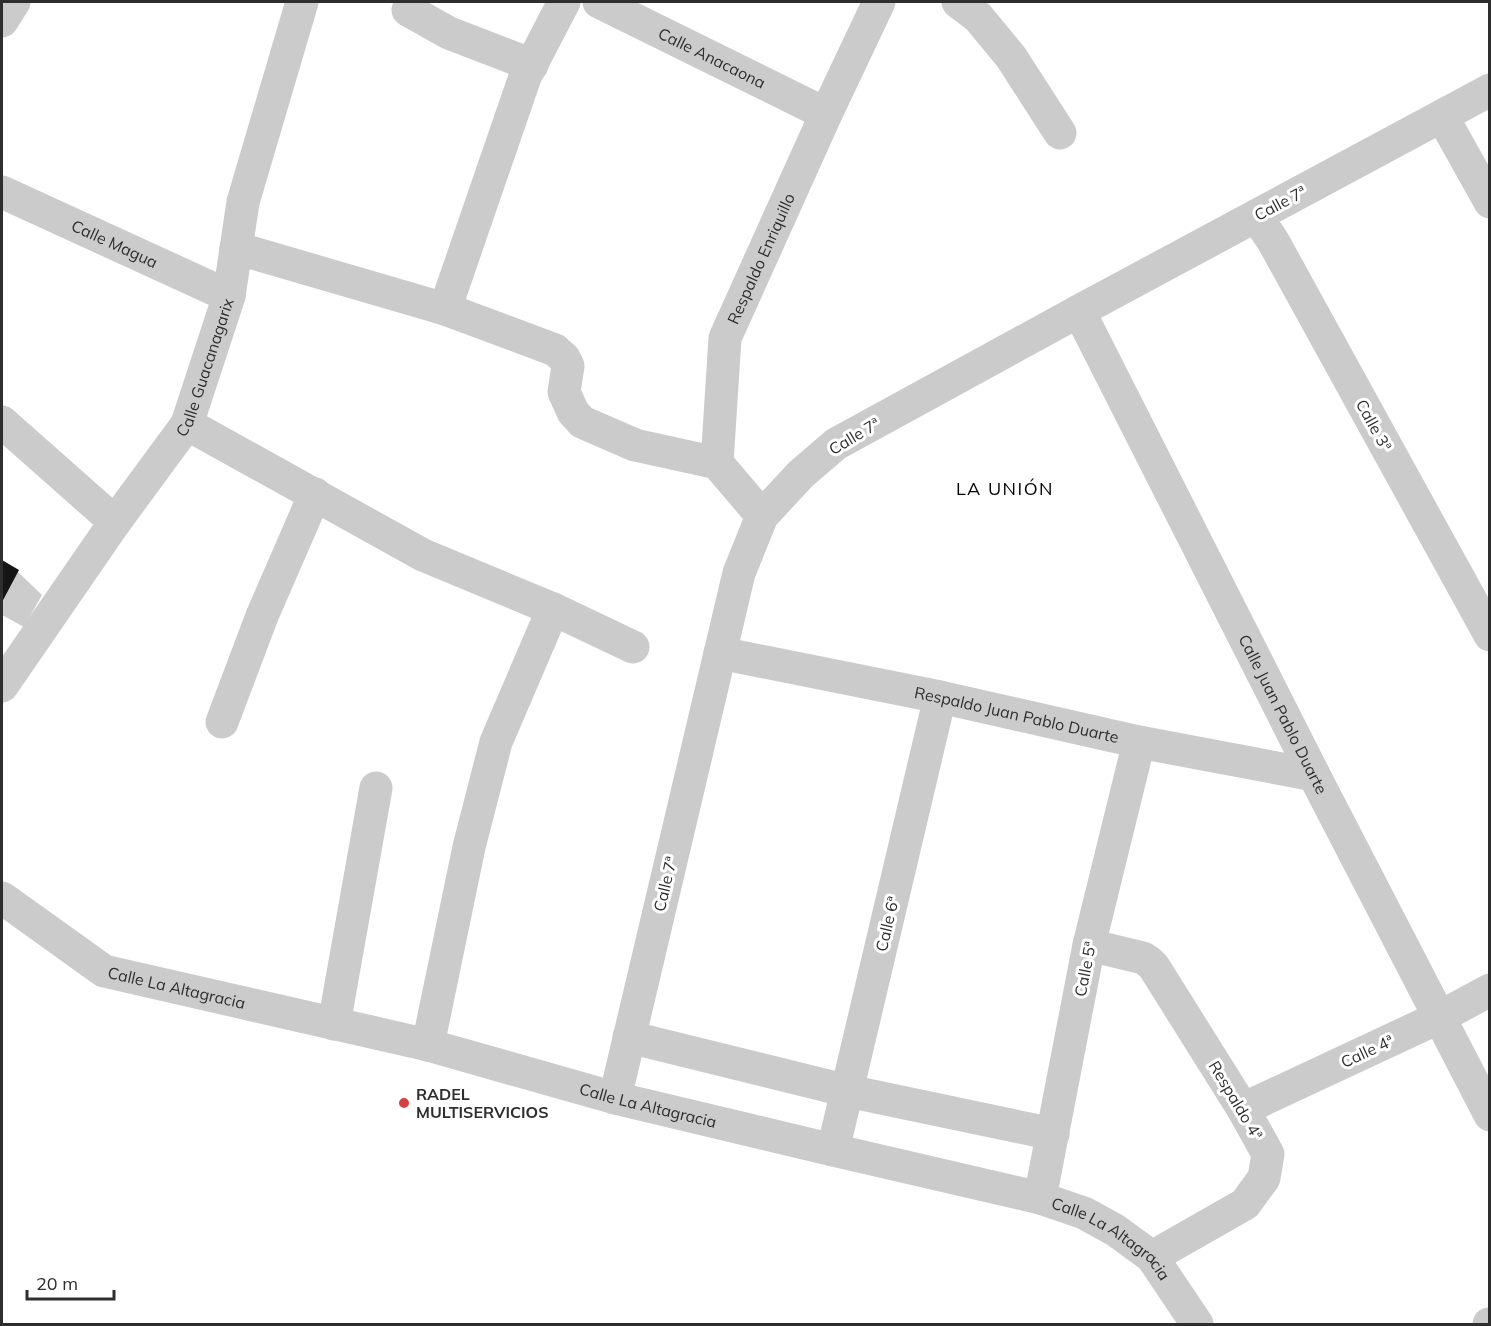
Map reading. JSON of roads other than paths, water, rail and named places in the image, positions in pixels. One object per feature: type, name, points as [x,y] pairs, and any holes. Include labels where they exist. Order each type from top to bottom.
[{"type":"street","points":[[2,21],[14,2]]},
{"type":"street","points":[[445,309],[525,77],[564,2]]},
{"type":"street","name":"Calle Anacaona","points":[[599,2],[826,114]]},
{"type":"street","name":"Respaldo Enriquillo","points":[[717,463],[724,338],[879,2]]},
{"type":"street","points":[[958,2],[978,17],[1011,57],[1060,133]]},
{"type":"street","name":"Calle Guacanagarix","points":[[2,686],[115,522],[187,424],[229,296],[243,202],[296,4]]},
{"type":"street","points":[[408,10],[449,33],[532,65]]},
{"type":"street","name":"Calle 7ª","points":[[615,1098],[739,573],[762,516],[801,474],[836,444],[1490,90]]},
{"type":"street","points":[[1442,116],[1490,202]]},
{"type":"street","name":"Calle Magua","points":[[2,192],[229,296]]},
{"type":"street","name":"Calle 3ª","points":[[1256,216],[1273,241],[1490,635]]},
{"type":"street","points":[[236,248],[445,309],[555,350],[564,358],[568,366],[564,392],[573,412],[582,422],[635,446],[717,463],[762,516]]},
{"type":"street","name":"Calle Juan Pablo Duarte","points":[[1079,311],[1314,776],[1490,1115]]},
{"type":"street","points":[[2,422],[115,522]]},
{"type":"street","points":[[187,424],[423,555],[553,609],[633,647]]},
{"type":"street","points":[[222,722],[261,616],[315,494]]},
{"type":"street","points":[[428,1045],[469,847],[496,742],[553,609]]},
{"type":"street","name":"Respaldo Juan Pablo Duarte","points":[[720,653],[940,697],[1139,742],[1314,776]]},
{"type":"street","name":"Calle 6ª","points":[[832,1150],[848,1091],[940,697]]},
{"type":"street","name":"Calle 5ª","points":[[1040,1198],[1089,945],[1139,742]]},
{"type":"street","points":[[334,1024],[376,788]]},
{"type":"street","name":"Calle La Altagracia","points":[[2,898],[104,971],[428,1045],[615,1098],[1040,1198],[1084,1213],[1115,1230],[1152,1257],[1197,1324]]},
{"type":"street","name":"Respaldo 4ª","points":[[1089,945],[1143,958],[1154,967],[1244,1109],[1268,1154],[1264,1178],[1245,1204],[1152,1257]]},
{"type":"street","name":"Calle 4ª","points":[[1244,1109],[1440,1017],[1490,990]]},
{"type":"street","points":[[629,1037],[848,1091],[1053,1134]]},
{"type":"place","name":"RADEL MULTISERVICIOS","points":[[404,1103]]},
{"type":"district","name":"LA UNIÓN","points":[[1005,488]]}]
